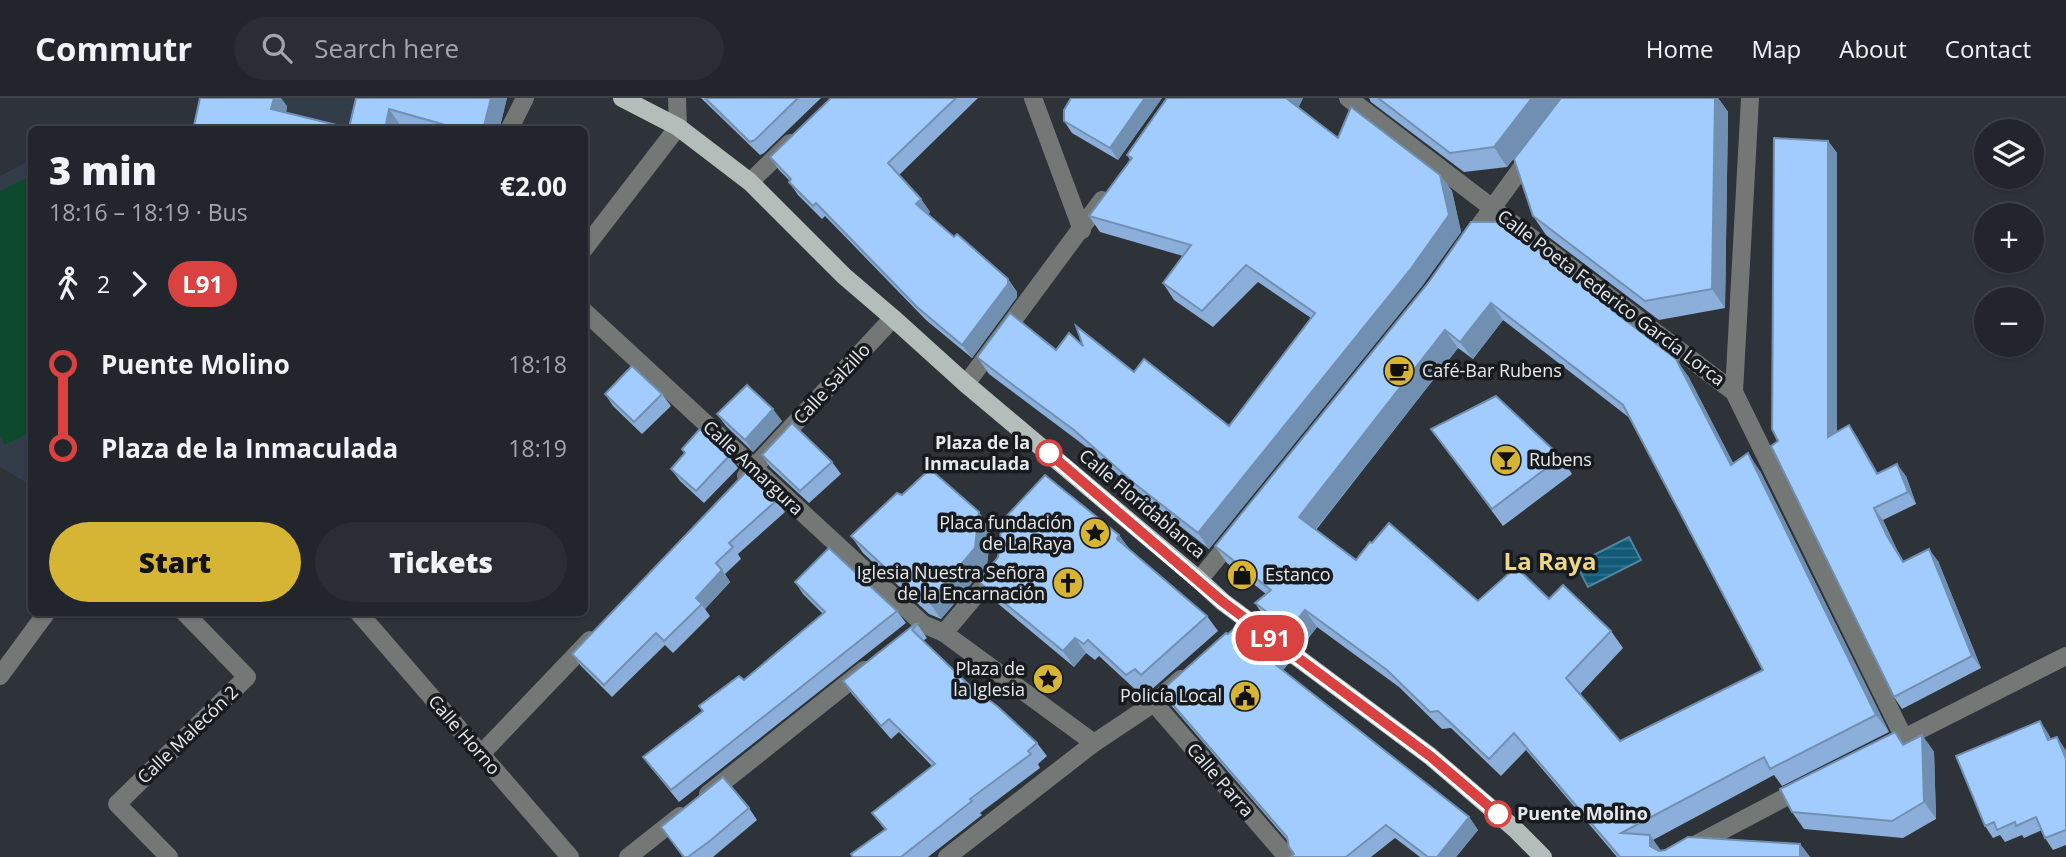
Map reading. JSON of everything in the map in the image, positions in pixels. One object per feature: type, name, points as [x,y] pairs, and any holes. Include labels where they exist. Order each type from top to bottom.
[{"type":"main road","name":"Calle Floridablanca","points":[[622,98],[678,127],[750,182],[844,276],[1059,470],[1199,580],[1223,602],[1242,625],[1430,756],[1515,829],[1543,857]]},
{"type":"street","points":[[511,126],[525,98]]},
{"type":"street","points":[[588,244],[678,127],[677,98]]},
{"type":"street","points":[[1033,98],[1082,230]]},
{"type":"street","name":"Calle Poeta Federico García Lorca","points":[[1348,98],[1734,392],[1904,738]]},
{"type":"street","points":[[1734,392],[1750,98]]},
{"type":"street","points":[[750,182],[798,135]]},
{"type":"street","points":[[1461,250],[1545,136]]},
{"type":"street","points":[[966,384],[1113,186]]},
{"type":"street","name":"Calle Amargura","points":[[588,315],[918,628],[944,633]]},
{"type":"street","name":"Calle Salzillo","points":[[734,488],[893,318]]},
{"type":"street","points":[[1199,580],[1243,527]]},
{"type":"street","points":[[999,557],[998,570],[944,633],[1094,743]]},
{"type":"street","points":[[0,676],[44,616]]},
{"type":"street","name":"Calle Malecón 2","points":[[169,857],[117,804],[247,677],[188,616]]},
{"type":"street","name":"Calle Horno","points":[[361,616],[570,857]]},
{"type":"street","points":[[481,754],[603,626]]},
{"type":"street","points":[[1881,750],[2066,656]]},
{"type":"street","points":[[628,857],[879,658]]},
{"type":"street","points":[[947,857],[1094,743],[1154,703],[1195,666]]},
{"type":"street","name":"Calle Parra","points":[[1154,703],[1284,856]]},
{"type":"street","points":[[1672,857],[1822,779]]},
{"type":"shaded area","points":[[199,98],[507,98],[500,126],[194,126]]},
{"type":"shaded area","points":[[28,162],[28,483],[0,467],[0,176]]},
{"type":"green space","points":[[28,177],[28,434],[5,445],[0,436],[0,191]]},
{"type":"water","points":[[1629,537],[1641,560],[1588,587],[1576,564]]},
{"type":"building","points":[[200,98],[274,98],[271,109],[341,126],[194,126]]},
{"type":"building","points":[[356,98],[491,98],[484,126],[449,126],[389,109],[386,126],[349,126]]},
{"type":"building","points":[[705,98],[798,98],[750,142]]},
{"type":"building","points":[[831,98],[956,98],[888,163],[921,199],[916,204],[954,237],[957,234],[1008,279],[1008,284],[962,345],[917,307],[816,203],[813,206],[789,182],[791,179],[770,157]]},
{"type":"building","points":[[1071,98],[1145,98],[1110,148],[1064,121],[1064,110]]},
{"type":"building","points":[[1167,98],[1286,98],[1338,138],[1351,107],[1440,175],[1449,215],[1410,270],[1198,533],[1135,484],[1074,430],[978,358],[1010,313],[1056,350],[1069,333],[1083,346],[1076,326],[1134,372],[1144,359],[1229,426],[1315,313],[1246,265],[1202,311],[1163,283],[1191,245],[1089,216],[1132,158],[1127,155]]},
{"type":"building","points":[[1378,98],[1532,98],[1494,147],[1450,153]]},
{"type":"building","points":[[1561,98],[1715,98],[1712,289],[1645,301],[1533,216],[1514,159]]},
{"type":"building","points":[[1774,138],[1828,141],[1828,437],[1849,425],[1877,474],[1897,464],[1908,492],[1874,508],[1903,562],[1929,549],[1972,656],[1894,697],[1771,446],[1778,441],[1772,429]]},
{"type":"building","points":[[1471,222],[1503,222],[1617,309],[1612,310],[1676,359],[1731,465],[1748,453],[1876,715],[1770,769],[1764,757],[1621,833],[1650,835],[1650,846],[1659,851],[1688,837],[1800,844],[1800,857],[1620,857],[1514,733],[1489,759],[1438,711],[1430,712],[1387,670],[1305,610],[1290,629],[1255,603],[1271,590],[1215,546],[1428,283]],"holes":[[[1491,303],[1623,405],[1763,670],[1620,741],[1566,678],[1611,631],[1563,585],[1549,599],[1516,567],[1478,601],[1389,523],[1356,560],[1299,517],[1445,330],[1460,342]]]},
{"type":"building","points":[[632,366],[662,394],[634,422],[605,394]]},
{"type":"building","points":[[747,385],[773,409],[745,440],[717,414]]},
{"type":"building","name":"Rubens","points":[[1496,396],[1561,457],[1492,509],[1431,429]]},
{"type":"building","points":[[792,423],[832,462],[800,491],[762,455]]},
{"type":"building","points":[[699,430],[729,456],[696,491],[671,469],[685,453],[682,449]]},
{"type":"building","points":[[930,469],[979,512],[975,548],[929,602],[917,597],[851,536],[897,493],[902,495]]},
{"type":"building","points":[[746,472],[777,500],[729,543],[733,547],[716,563],[722,570],[696,598],[702,604],[664,641],[656,633],[604,685],[572,654]]},
{"type":"building","name":"Iglesia Nuestra Señora de la Encarnación","points":[[1045,475],[1119,535],[1117,539],[1207,616],[1141,675],[1135,669],[1126,675],[1088,640],[1084,644],[1075,638],[1063,651],[979,582],[998,557],[1002,521]]},
{"type":"building","points":[[829,548],[897,611],[671,790],[643,757],[703,711],[699,706],[739,676],[744,680],[825,612],[795,582]]},
{"type":"building","points":[[1241,623],[1279,651],[1271,661],[1469,817],[1437,857],[1428,857],[1386,825],[1346,857],[1290,857],[1294,854],[1287,837],[1161,691]]},
{"type":"building","points":[[915,624],[912,630],[970,686],[997,706],[1037,743],[1028,751],[1031,754],[970,799],[972,801],[901,857],[853,857],[851,854],[886,829],[872,813],[935,764],[889,719],[881,726],[843,681]]},
{"type":"building","points":[[2040,721],[2048,740],[2057,737],[2066,759],[2066,830],[2045,838],[2036,817],[2016,826],[2015,822],[1997,830],[1994,822],[1985,826],[1956,756]]},
{"type":"building","points":[[1895,732],[1903,745],[1922,735],[1924,802],[1892,821],[1792,812],[1780,789]]},
{"type":"building","points":[[723,777],[749,808],[711,840],[688,857],[684,857],[661,827]]},
{"type":"bus line","name":"L91","points":[[1049,453],[1223,602],[1430,756],[1498,814]]},
{"type":"place","name":"Café-Bar Rubens","points":[[1399,371]]},
{"type":"place","name":"Plaza de la Inmaculada","points":[[1049,453]]},
{"type":"place","name":"Rubens","points":[[1506,460]]},
{"type":"place","name":"Placa fundación de La Raya","points":[[1095,533]]},
{"type":"place","name":"Estanco","points":[[1242,575]]},
{"type":"place","name":"Iglesia Nuestra Señora de la Encarnación","points":[[1068,583]]},
{"type":"place","name":"Plaza de la Iglesia","points":[[1048,679]]},
{"type":"place","name":"Policía Local","points":[[1245,696]]},
{"type":"place","name":"Puente Molino","points":[[1498,814]]},
{"type":"district","name":"La Raya","points":[[1550,562]]}]
